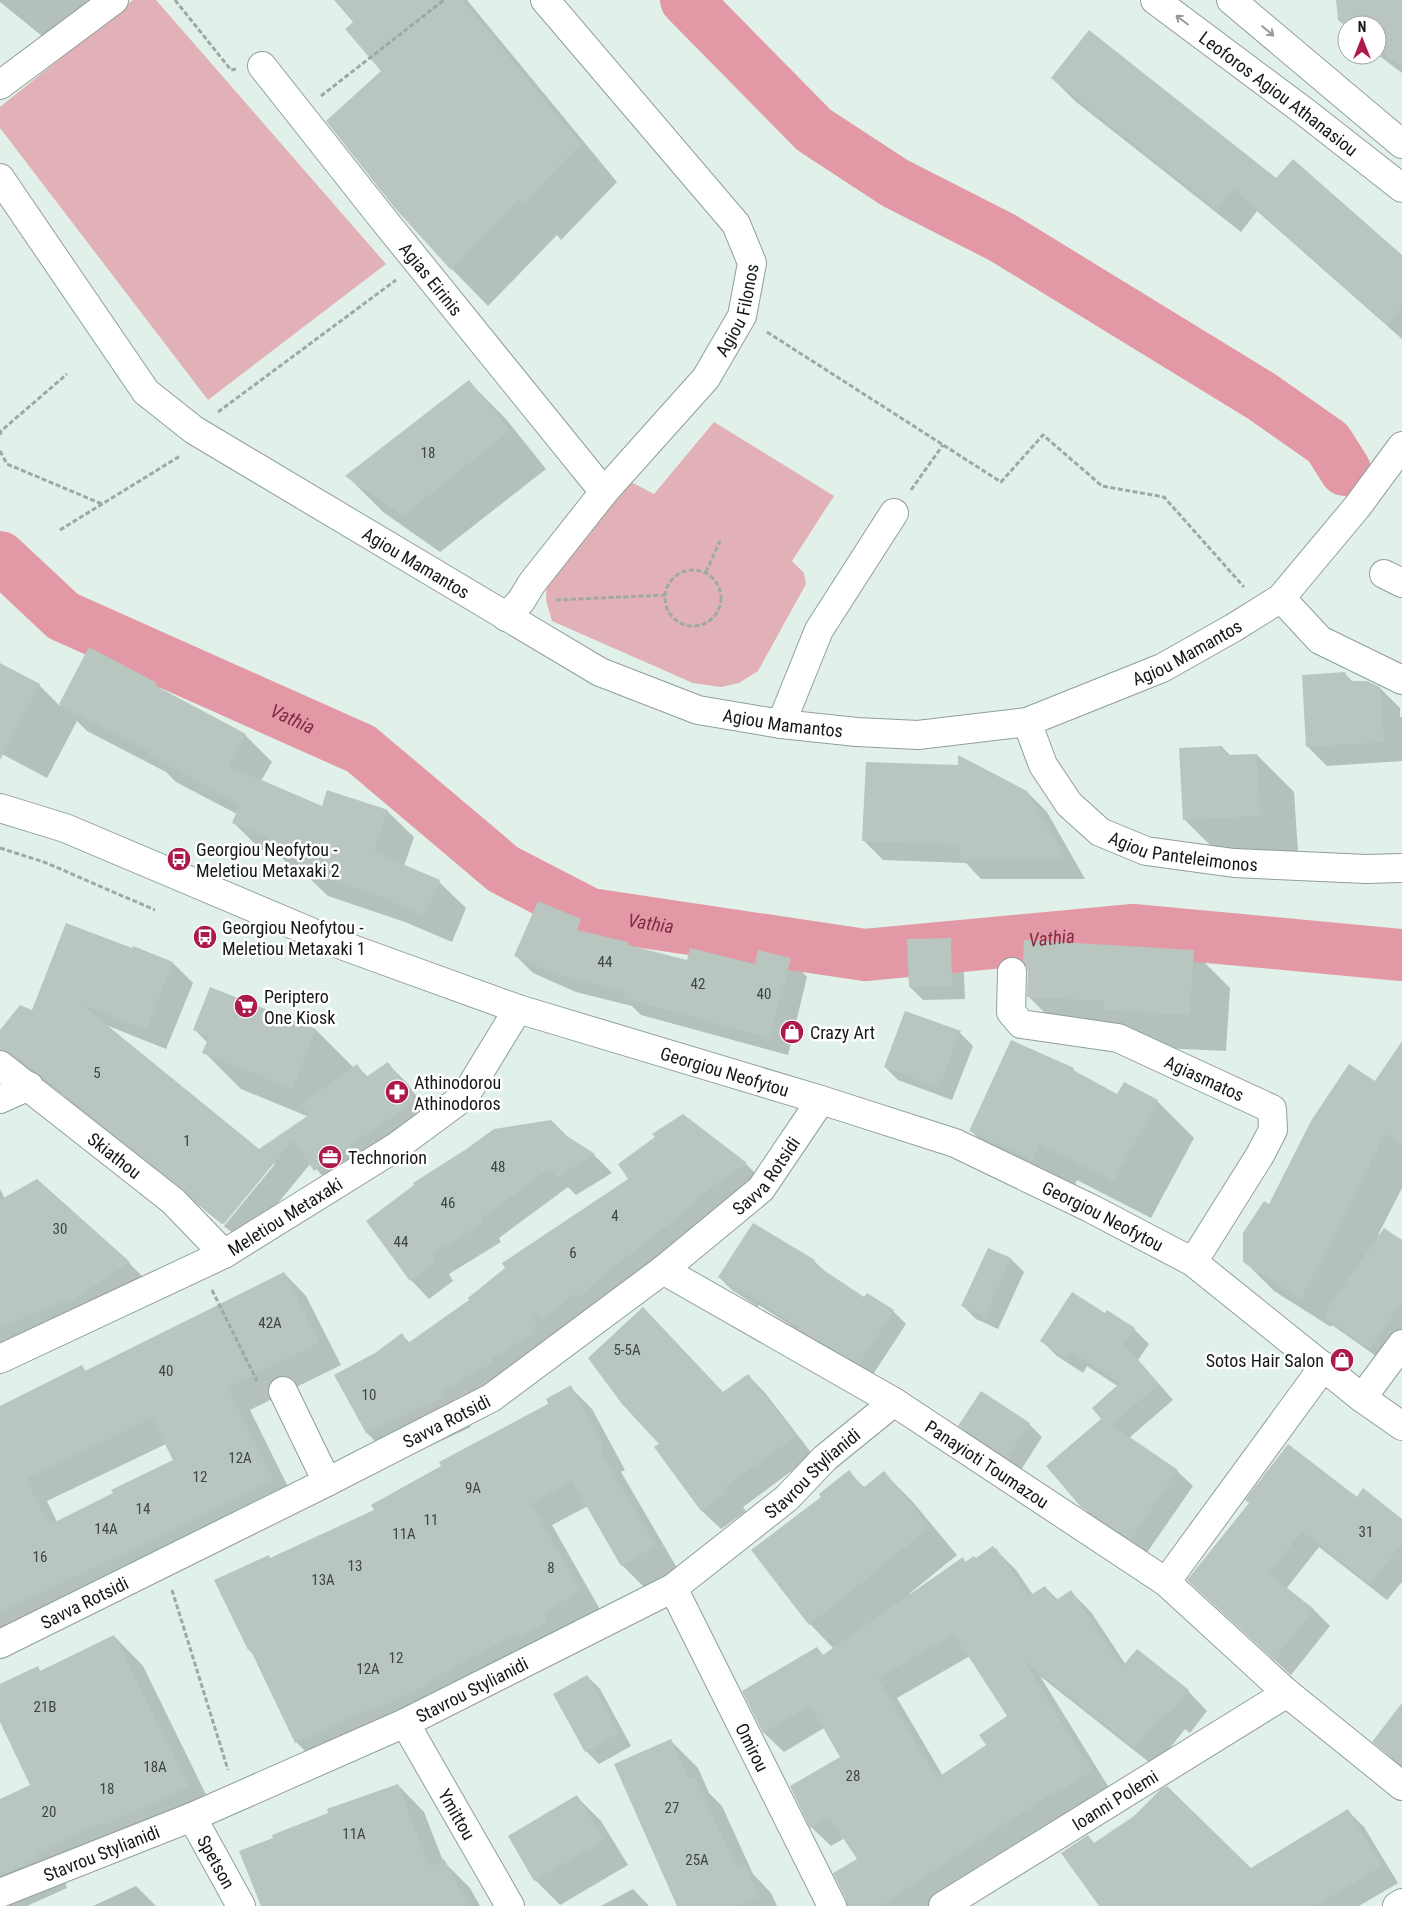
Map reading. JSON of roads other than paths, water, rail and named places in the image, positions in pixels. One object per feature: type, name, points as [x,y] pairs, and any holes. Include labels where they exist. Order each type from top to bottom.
[{"type":"street","points":[[0,85],[114,0]]},
{"type":"street","name":"Agiou Filonos","points":[[514,609],[532,583],[604,492],[706,378],[742,316],[752,263],[736,224],[545,0]]},
{"type":"street","name":"Leoforos Agiou Athanasiou","points":[[1155,0],[1297,106],[1402,188]]},
{"type":"street","name":"Leoforos Agiou Athanasiou","points":[[1231,0],[1402,144]]},
{"type":"street","name":"Agias Eirinis","points":[[262,66],[418,263],[604,492]]},
{"type":"street","name":"Agiou Mamantos","points":[[0,178],[146,392],[201,434],[514,609],[600,672],[698,710],[781,724],[857,732],[918,735],[1027,722],[1162,668],[1272,603],[1356,507],[1402,446]]},
{"type":"street","points":[[781,724],[819,630],[894,513]]},
{"type":"street","points":[[1272,603],[1320,640],[1402,680]]},
{"type":"street","name":"Agiou Panteleimonos","points":[[1027,722],[1043,765],[1069,804],[1100,832],[1146,851],[1234,863],[1366,869],[1402,868]]},
{"type":"street","name":"Georgiou Neofytou","points":[[0,808],[66,828],[344,946],[518,1009],[821,1100],[955,1143],[1090,1208],[1192,1262],[1362,1398],[1402,1426]]},
{"type":"street","name":"Agiasmatos","points":[[1012,972],[1011,1012],[1021,1024],[1118,1038],[1272,1109],[1273,1130],[1192,1262]]},
{"type":"street","name":"Meletiou Metaxaki","points":[[0,1359],[212,1260],[396,1147],[465,1096],[518,1009]]},
{"type":"street","name":"Skiathou","points":[[0,1065],[173,1201],[212,1260]]},
{"type":"street","points":[[0,1099],[29,1086]]},
{"type":"street","name":"Savva Rotsidi","points":[[0,1644],[327,1482],[491,1398],[663,1270],[761,1189],[821,1100]]},
{"type":"street","name":"Panayioti Toumazou","points":[[663,1270],[894,1402],[1166,1582],[1287,1693],[1402,1786]]},
{"type":"street","points":[[1362,1398],[1402,1344]]},
{"type":"street","points":[[1166,1582],[1324,1366]]},
{"type":"street","points":[[283,1391],[327,1482]]},
{"type":"street","name":"Stavrou Stylianidi","points":[[0,1893],[192,1817],[405,1723],[673,1588],[787,1498],[825,1458],[894,1402]]},
{"type":"street","name":"Omirou","points":[[673,1588],[832,1906]]},
{"type":"street","name":"Ioanni Polemi","points":[[943,1906],[1287,1693]]},
{"type":"street","name":"Ymittou","points":[[405,1723],[510,1906]]},
{"type":"street","name":"Spetson","points":[[192,1817],[241,1906]]},
{"type":"street","points":[[1397,1906],[1402,1903]]},
{"type":"waterway","points":[[686,0],[814,130],[895,183],[1003,238],[1261,396],[1328,443],[1345,470]]},
{"type":"waterway","name":"Vathia","points":[[0,557],[63,616],[361,749],[503,869],[590,914],[865,955],[1133,930],[1402,955]]},
{"type":"place","name":"Georgiou Neofytou - Meletiou Metaxaki 2","points":[[179,859]]},
{"type":"place","name":"Georgiou Neofytou - Meletiou Metaxaki 1","points":[[205,937]]},
{"type":"place","name":"Periptero One Kiosk","points":[[246,1006]]},
{"type":"place","name":"Crazy Art","points":[[792,1032]]},
{"type":"place","name":"Athinodorou Athinodoros","points":[[397,1092]]},
{"type":"place","name":"Technorion","points":[[330,1157]]},
{"type":"place","name":"Sotos Hair Salon","points":[[1342,1360]]}]
